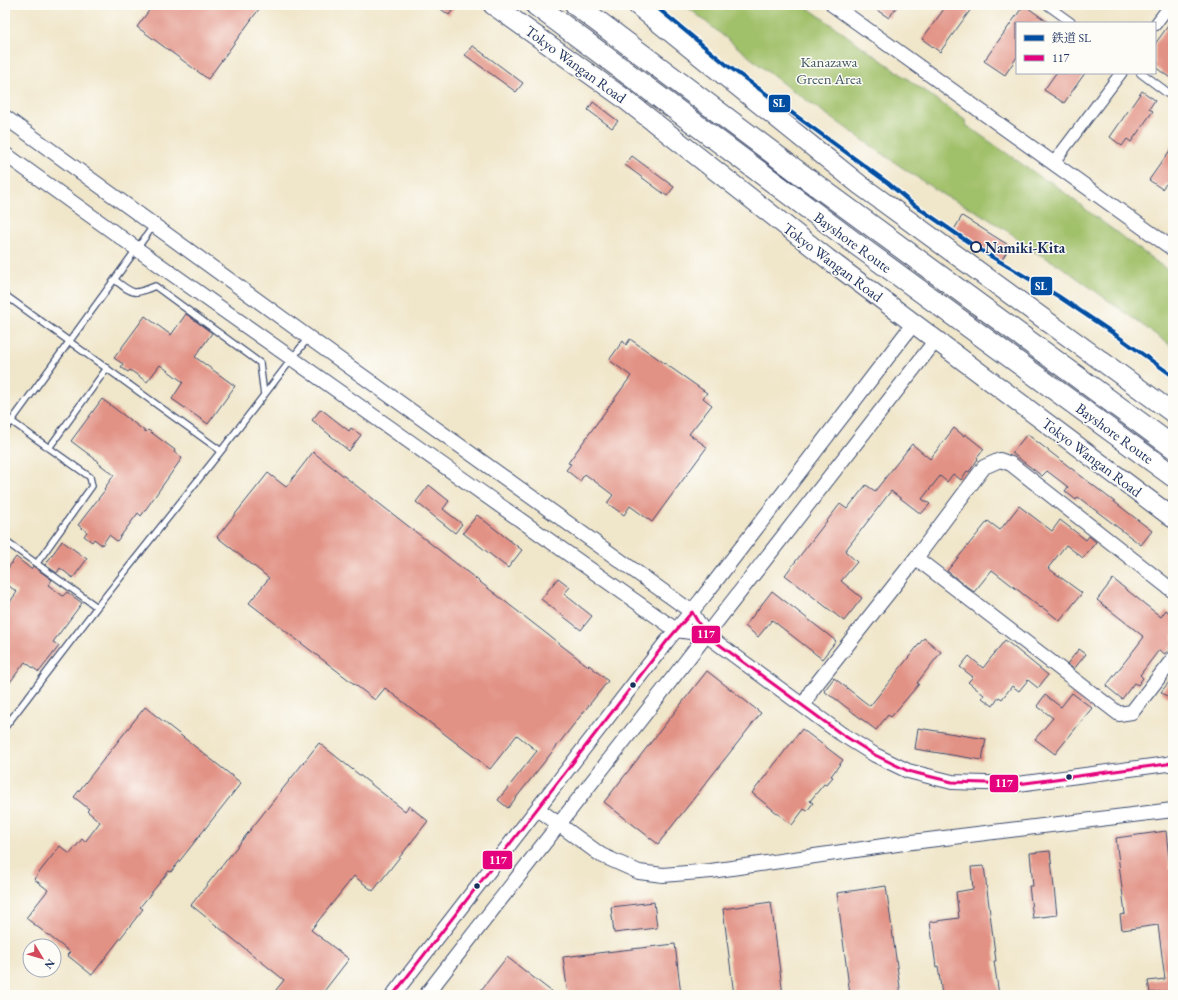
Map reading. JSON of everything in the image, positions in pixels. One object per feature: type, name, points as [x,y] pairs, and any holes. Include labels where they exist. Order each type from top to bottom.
[{"type":"highway","name":"Tokyo Wangan Road","points":[[493,5],[622,97],[810,245],[1173,518]]},
{"type":"highway","name":"Bayshore Route","points":[[536,5],[856,244],[1173,476]]},
{"type":"highway","name":"Bayshore Route","points":[[576,5],[801,174],[1173,447]]},
{"type":"highway","points":[[637,5],[860,185],[1173,412]]},
{"type":"street","points":[[833,5],[1054,162],[1173,249]]},
{"type":"street","points":[[1047,5],[1071,22]]},
{"type":"street","points":[[1156,24],[1170,5]]},
{"type":"street","points":[[1054,162],[1120,74]]},
{"type":"street","points":[[1142,74],[1173,97]]},
{"type":"street","points":[[5,117],[308,337],[692,612],[706,634],[840,733],[875,755],[908,771],[952,782],[1018,784],[1102,774],[1173,762]]},
{"type":"street","points":[[5,154],[676,630],[706,634]]},
{"type":"street","points":[[394,995],[676,630],[692,612],[914,323]]},
{"type":"street","points":[[426,995],[936,340]]},
{"type":"street","points":[[804,706],[811,691],[916,558],[984,467],[1000,460],[1011,464],[1173,591]]},
{"type":"street","points":[[916,558],[1119,714],[1132,712],[1173,659]]},
{"type":"street","points":[[538,809],[601,855],[639,872],[663,875],[711,871],[904,843],[1173,810]]},
{"type":"lane","points":[[5,430],[154,225]]},
{"type":"lane","points":[[115,280],[130,291],[138,293],[155,286],[260,363],[264,395]]},
{"type":"lane","points":[[5,295],[221,451]]},
{"type":"lane","points":[[5,727],[97,607],[221,451],[308,337]]},
{"type":"lane","points":[[49,448],[107,368]]},
{"type":"lane","points":[[11,421],[90,477],[92,486],[36,563]]},
{"type":"lane","points":[[5,541],[97,607]]},
{"type":"green space","name":"Kanazawa Green Area","points":[[685,5],[804,5],[965,120],[966,125],[1045,180],[1051,182],[1173,274],[1173,347],[1059,265],[1024,246],[1012,234],[976,211],[945,196],[897,164],[778,80]]},
{"type":"building","points":[[153,5],[262,5],[208,79],[137,27]]},
{"type":"building","points":[[435,5],[456,5],[449,15]]},
{"type":"building","points":[[869,5],[898,5],[889,18]]},
{"type":"building","points":[[947,5],[974,5],[940,52],[922,39]]},
{"type":"building","points":[[1024,5],[1048,22],[1016,22],[1016,58],[1005,75],[984,61]]},
{"type":"building","points":[[1173,19],[1173,80],[1156,68],[1156,43]]},
{"type":"building","points":[[472,46],[523,83],[516,92],[465,55]]},
{"type":"building","points":[[1055,74],[1084,74],[1064,103],[1044,90]]},
{"type":"building","points":[[1142,91],[1155,100],[1149,109],[1153,111],[1131,142],[1127,139],[1122,146],[1110,137]]},
{"type":"building","points":[[593,102],[618,121],[612,128],[588,110]]},
{"type":"building","points":[[1173,146],[1173,187],[1167,183],[1162,189],[1149,180]]},
{"type":"building","points":[[632,156],[674,187],[667,196],[625,165]]},
{"type":"building","points":[[962,216],[1010,246],[1000,263],[952,233]]},
{"type":"building","points":[[186,314],[212,333],[195,357],[235,386],[208,424],[172,399],[183,382],[160,365],[147,382],[130,370],[128,372],[121,367],[123,364],[114,358],[145,316],[171,335]]},
{"type":"building","points":[[630,339],[707,393],[703,398],[712,405],[689,434],[707,447],[652,522],[630,506],[624,515],[607,503],[613,495],[585,474],[580,481],[566,470],[571,464],[568,463],[631,376],[609,360],[623,341],[626,345]]},
{"type":"building","points":[[102,399],[146,432],[148,430],[175,450],[174,452],[182,458],[141,516],[138,513],[117,541],[109,535],[102,545],[94,539],[92,542],[84,536],[87,532],[78,525],[105,490],[104,489],[114,475],[71,441]]},
{"type":"building","points":[[321,409],[349,431],[351,428],[361,435],[349,451],[312,420]]},
{"type":"building","points":[[954,428],[964,436],[965,434],[984,449],[969,472],[967,471],[961,480],[953,474],[947,482],[940,476],[922,499],[930,504],[921,514],[891,491],[845,551],[857,562],[841,581],[862,598],[844,621],[785,575],[840,504],[847,509],[866,485],[875,491],[912,444],[930,459]]},
{"type":"building","points":[[1027,434],[1152,531],[1141,545],[1078,497],[1076,500],[1065,491],[1068,487],[1047,471],[1042,476],[1012,453]]},
{"type":"building","points":[[313,452],[608,681],[508,808],[498,800],[537,751],[517,735],[490,769],[385,688],[375,700],[249,603],[269,578],[217,537],[268,473],[286,487]]},
{"type":"building","points":[[429,485],[449,501],[443,509],[462,524],[455,533],[416,502]]},
{"type":"building","points":[[1019,506],[1052,531],[1060,520],[1086,540],[1089,536],[1096,542],[1083,558],[1066,545],[1048,568],[1082,593],[1060,621],[992,570],[974,592],[947,571],[988,521],[1000,530]]},
{"type":"building","points":[[477,515],[522,550],[508,568],[463,533]]},
{"type":"building","points":[[62,541],[87,559],[73,578],[60,568],[57,573],[45,565]]},
{"type":"building","points":[[16,557],[31,569],[33,566],[52,580],[48,585],[63,596],[67,592],[82,603],[53,642],[59,646],[39,672],[25,662],[5,689],[5,609],[17,592],[5,583],[5,572]]},
{"type":"building","points":[[558,578],[570,587],[564,594],[592,616],[581,630],[541,599]]},
{"type":"building","points":[[1113,579],[1161,617],[1166,610],[1173,616],[1173,644],[1165,654],[1159,650],[1140,675],[1143,678],[1138,685],[1134,683],[1122,699],[1106,686],[1144,637],[1097,600]]},
{"type":"building","points":[[772,591],[836,641],[822,659],[772,620],[758,637],[745,626]]},
{"type":"building","points":[[924,638],[941,652],[917,683],[919,684],[891,717],[888,715],[876,730],[824,691],[834,678],[870,706]]},
{"type":"building","points":[[1005,640],[1048,675],[1038,688],[1028,680],[1019,691],[1012,686],[1002,699],[999,697],[993,706],[982,698],[984,695],[968,682],[973,677],[960,667],[969,656],[983,668]]},
{"type":"building","points":[[1079,649],[1086,654],[1074,669],[1067,664]]},
{"type":"building","points":[[707,671],[761,713],[658,844],[604,802]]},
{"type":"building","points":[[1173,677],[1173,701],[1161,692]]},
{"type":"building","points":[[1072,693],[1092,708],[1055,754],[1035,739],[1053,718],[1037,706],[1045,695],[1061,707]]},
{"type":"building","points":[[145,707],[241,783],[171,872],[169,871],[140,907],[143,909],[92,975],[67,955],[70,952],[62,946],[62,938],[52,938],[26,918],[48,890],[34,879],[60,846],[70,854],[82,839],[85,842],[100,822],[87,811],[89,809],[74,797]]},
{"type":"building","points":[[918,728],[986,739],[982,760],[915,749]]},
{"type":"building","points":[[802,729],[843,760],[831,776],[833,777],[826,785],[824,784],[810,801],[813,803],[807,811],[804,809],[792,825],[752,793]]},
{"type":"building","points":[[319,743],[405,811],[409,806],[428,821],[373,891],[354,876],[311,930],[349,959],[321,995],[272,995],[284,980],[191,905]]},
{"type":"building","points":[[1166,831],[1170,868],[1173,868],[1173,995],[1167,995],[1166,991],[1150,993],[1148,981],[1165,979],[1158,925],[1122,930],[1120,915],[1125,914],[1116,838]]},
{"type":"building","points":[[1050,851],[1057,915],[1033,918],[1029,886],[1033,886],[1030,853]]},
{"type":"building","points":[[984,866],[999,995],[942,995],[938,966],[936,967],[930,922],[959,918],[956,892],[973,889],[971,867]]},
{"type":"building","points":[[886,886],[901,995],[850,995],[837,893]]},
{"type":"building","points":[[654,902],[657,928],[614,933],[611,907]]},
{"type":"building","points":[[771,902],[783,995],[734,995],[723,909]]},
{"type":"building","points":[[675,944],[681,995],[568,995],[563,957]]},
{"type":"building","points":[[507,957],[556,995],[477,995]]},
{"type":"rail line","name":"SL","points":[[654,5],[728,66],[888,183],[910,202],[977,248],[1058,296],[1173,376]]},
{"type":"transit line","name":"117","points":[[393,995],[667,641],[692,612],[705,634],[840,733],[875,755],[908,771],[952,782],[1018,784],[1173,762]]},
{"type":"place","name":"Namiki-Kita","points":[[976,247]]}]
